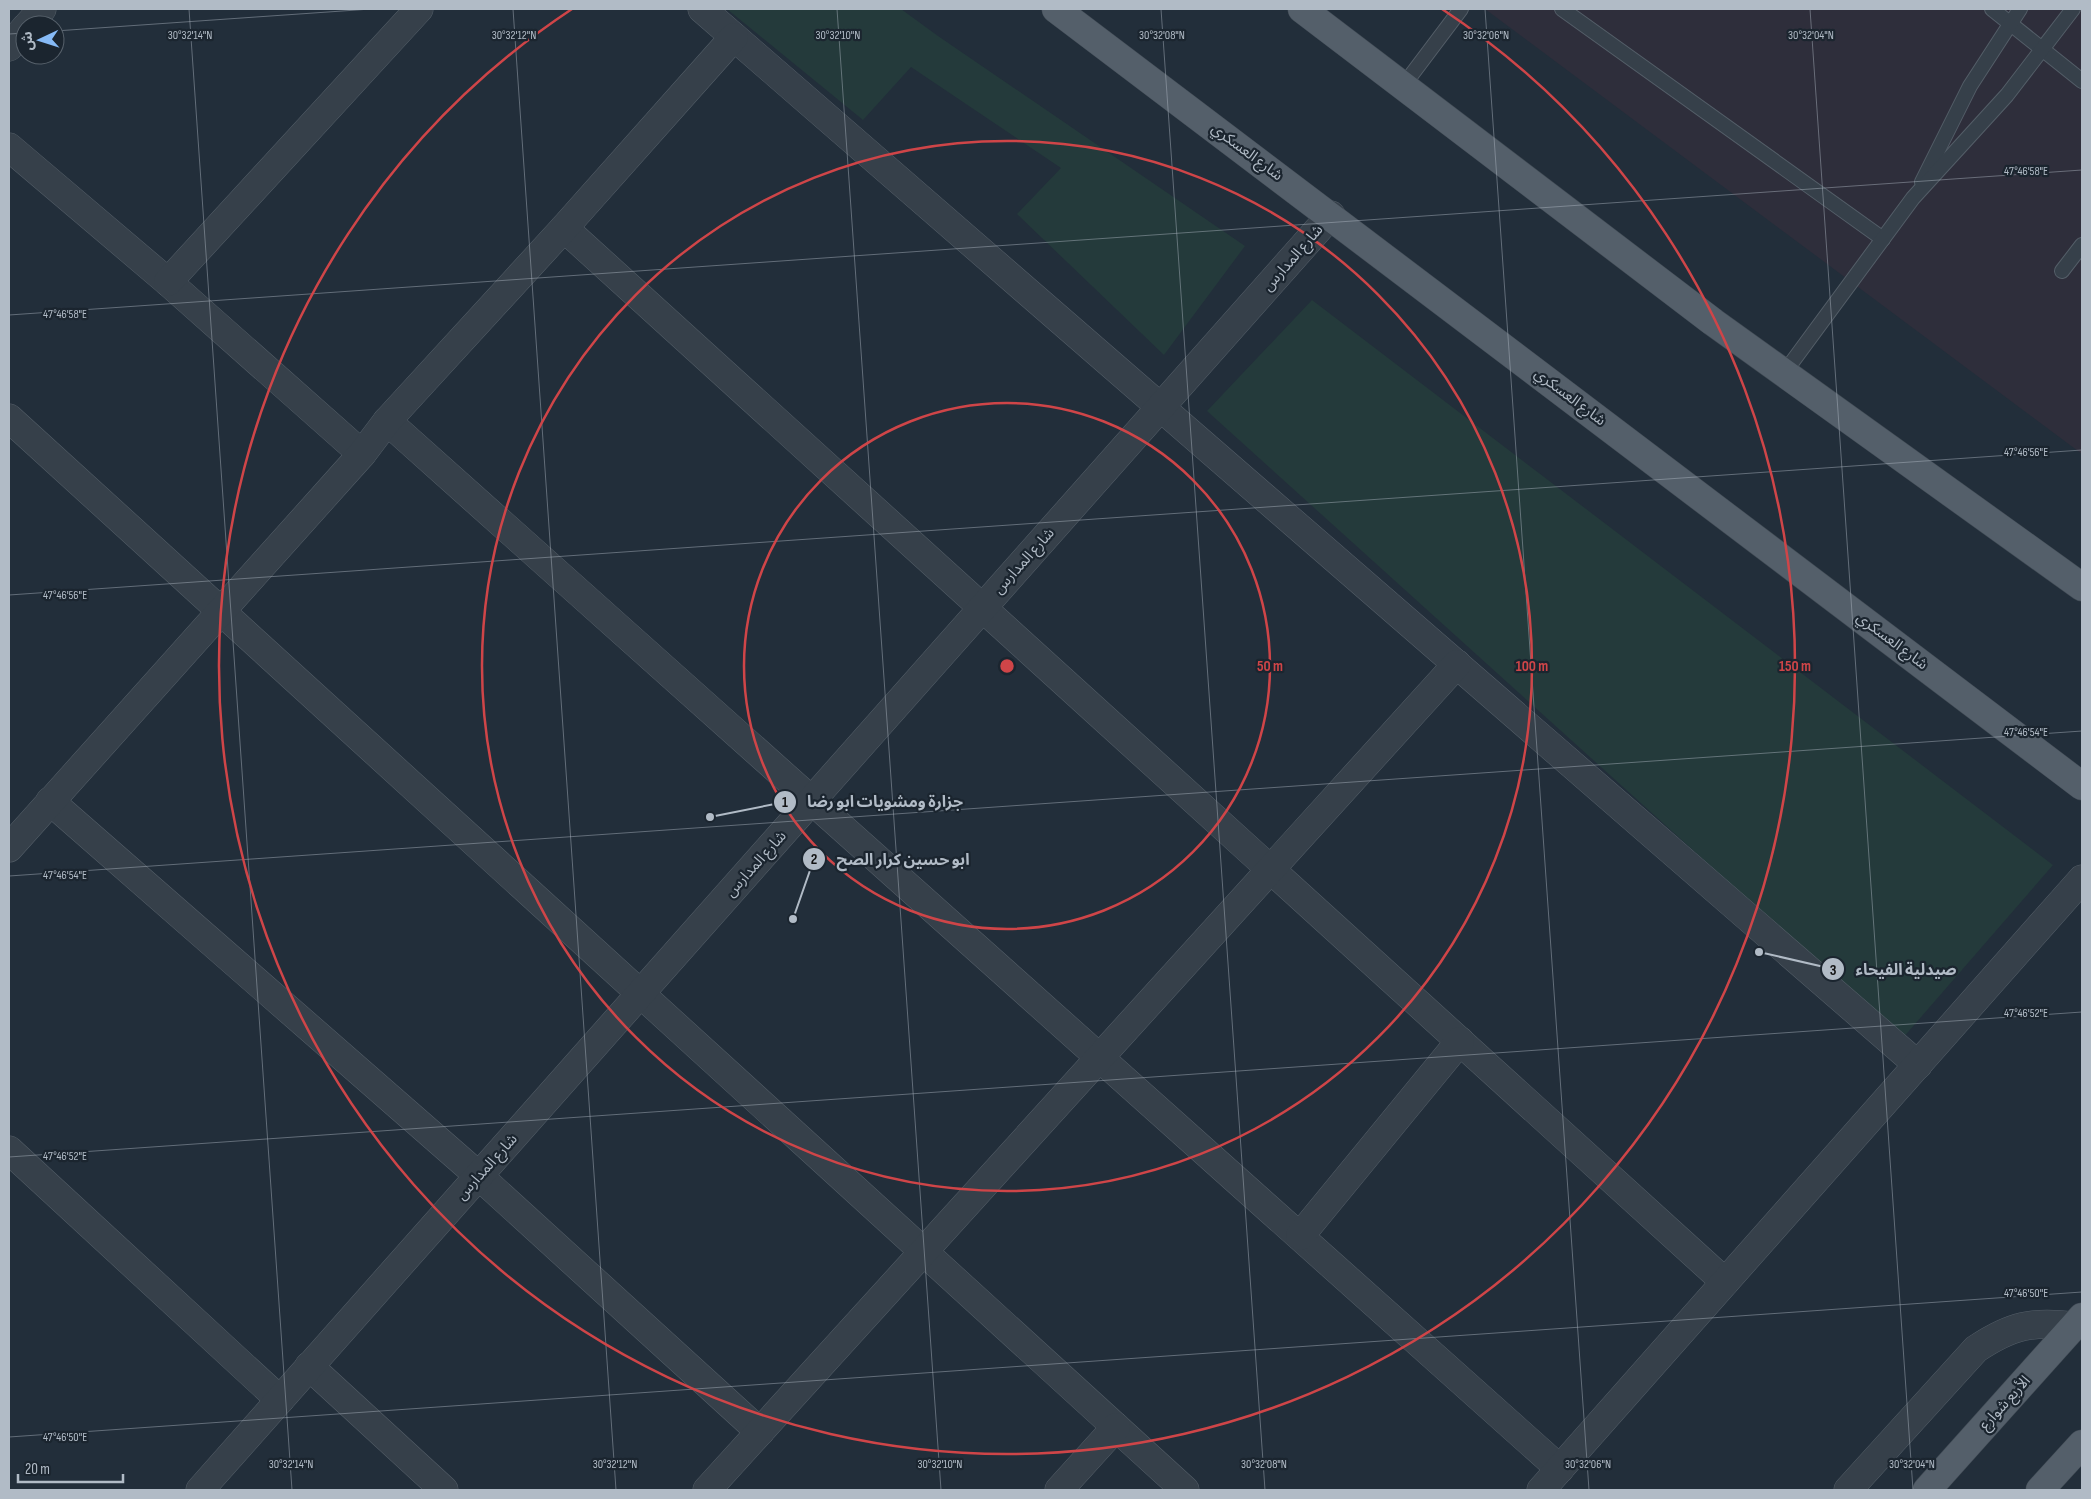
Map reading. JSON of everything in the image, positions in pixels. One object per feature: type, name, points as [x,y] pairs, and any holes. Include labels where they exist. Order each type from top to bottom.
[{"type":"main road","name":"شارع العسكري","points":[[1056,9],[1331,215],[2082,786]]},
{"type":"main road","points":[[1317,13],[1403,86],[1713,322],[2082,587]]},
{"type":"main road","name":"الأربع شوارع","points":[[1927,1490],[2078,1321]]},
{"type":"main road","points":[[2040,1490],[2082,1444]]},
{"type":"street","points":[[168,282],[419,9]]},
{"type":"street","points":[[702,9],[1918,1065]]},
{"type":"street","points":[[9,848],[362,454],[387,422],[564,228],[734,37]]},
{"type":"street","points":[[9,147],[168,282],[362,454]]},
{"type":"street","name":"شارع المدارس","points":[[200,1490],[1331,215]]},
{"type":"street","points":[[564,228],[1725,1282]]},
{"type":"street","points":[[9,418],[222,610],[1185,1490]]},
{"type":"street","points":[[387,422],[1560,1469]]},
{"type":"street","points":[[707,1490],[1456,664]]},
{"type":"street","points":[[50,801],[479,1176],[760,1432]]},
{"type":"street","points":[[1541,1490],[2082,879]]},
{"type":"street","points":[[1300,1236],[1460,1041]]},
{"type":"street","points":[[9,1150],[280,1400]]},
{"type":"street","points":[[1848,1490],[1976,1349],[1998,1334],[2023,1325],[2078,1321]]},
{"type":"street","points":[[309,1366],[444,1490]]},
{"type":"street","points":[[1059,1490],[1116,1427]]},
{"type":"lane","points":[[1403,86],[1461,9]]},
{"type":"lane","points":[[1562,9],[1883,239]]},
{"type":"lane","points":[[1992,9],[2082,81]]},
{"type":"lane","points":[[1914,198],[1970,86],[2020,9]]},
{"type":"lane","points":[[1784,373],[1914,198],[2007,94],[2073,9]]},
{"type":"lane","points":[[2062,272],[2082,244]]},
{"type":"shaded area","points":[[1485,9],[2082,9],[2082,454]]},
{"type":"green space","points":[[727,9],[901,9],[1245,246],[1164,355],[1017,214],[1061,168],[911,67],[863,120]]},
{"type":"green space","points":[[1312,300],[2053,865],[1902,1039],[1207,411]]},
{"type":"place","name":"جزارة ومشويات ابو رضا","points":[[710,817]]},
{"type":"place","name":"ابو حسين كرار الصح","points":[[793,919]]},
{"type":"place","name":"صيدلية الفيحاء","points":[[1759,952]]}]
